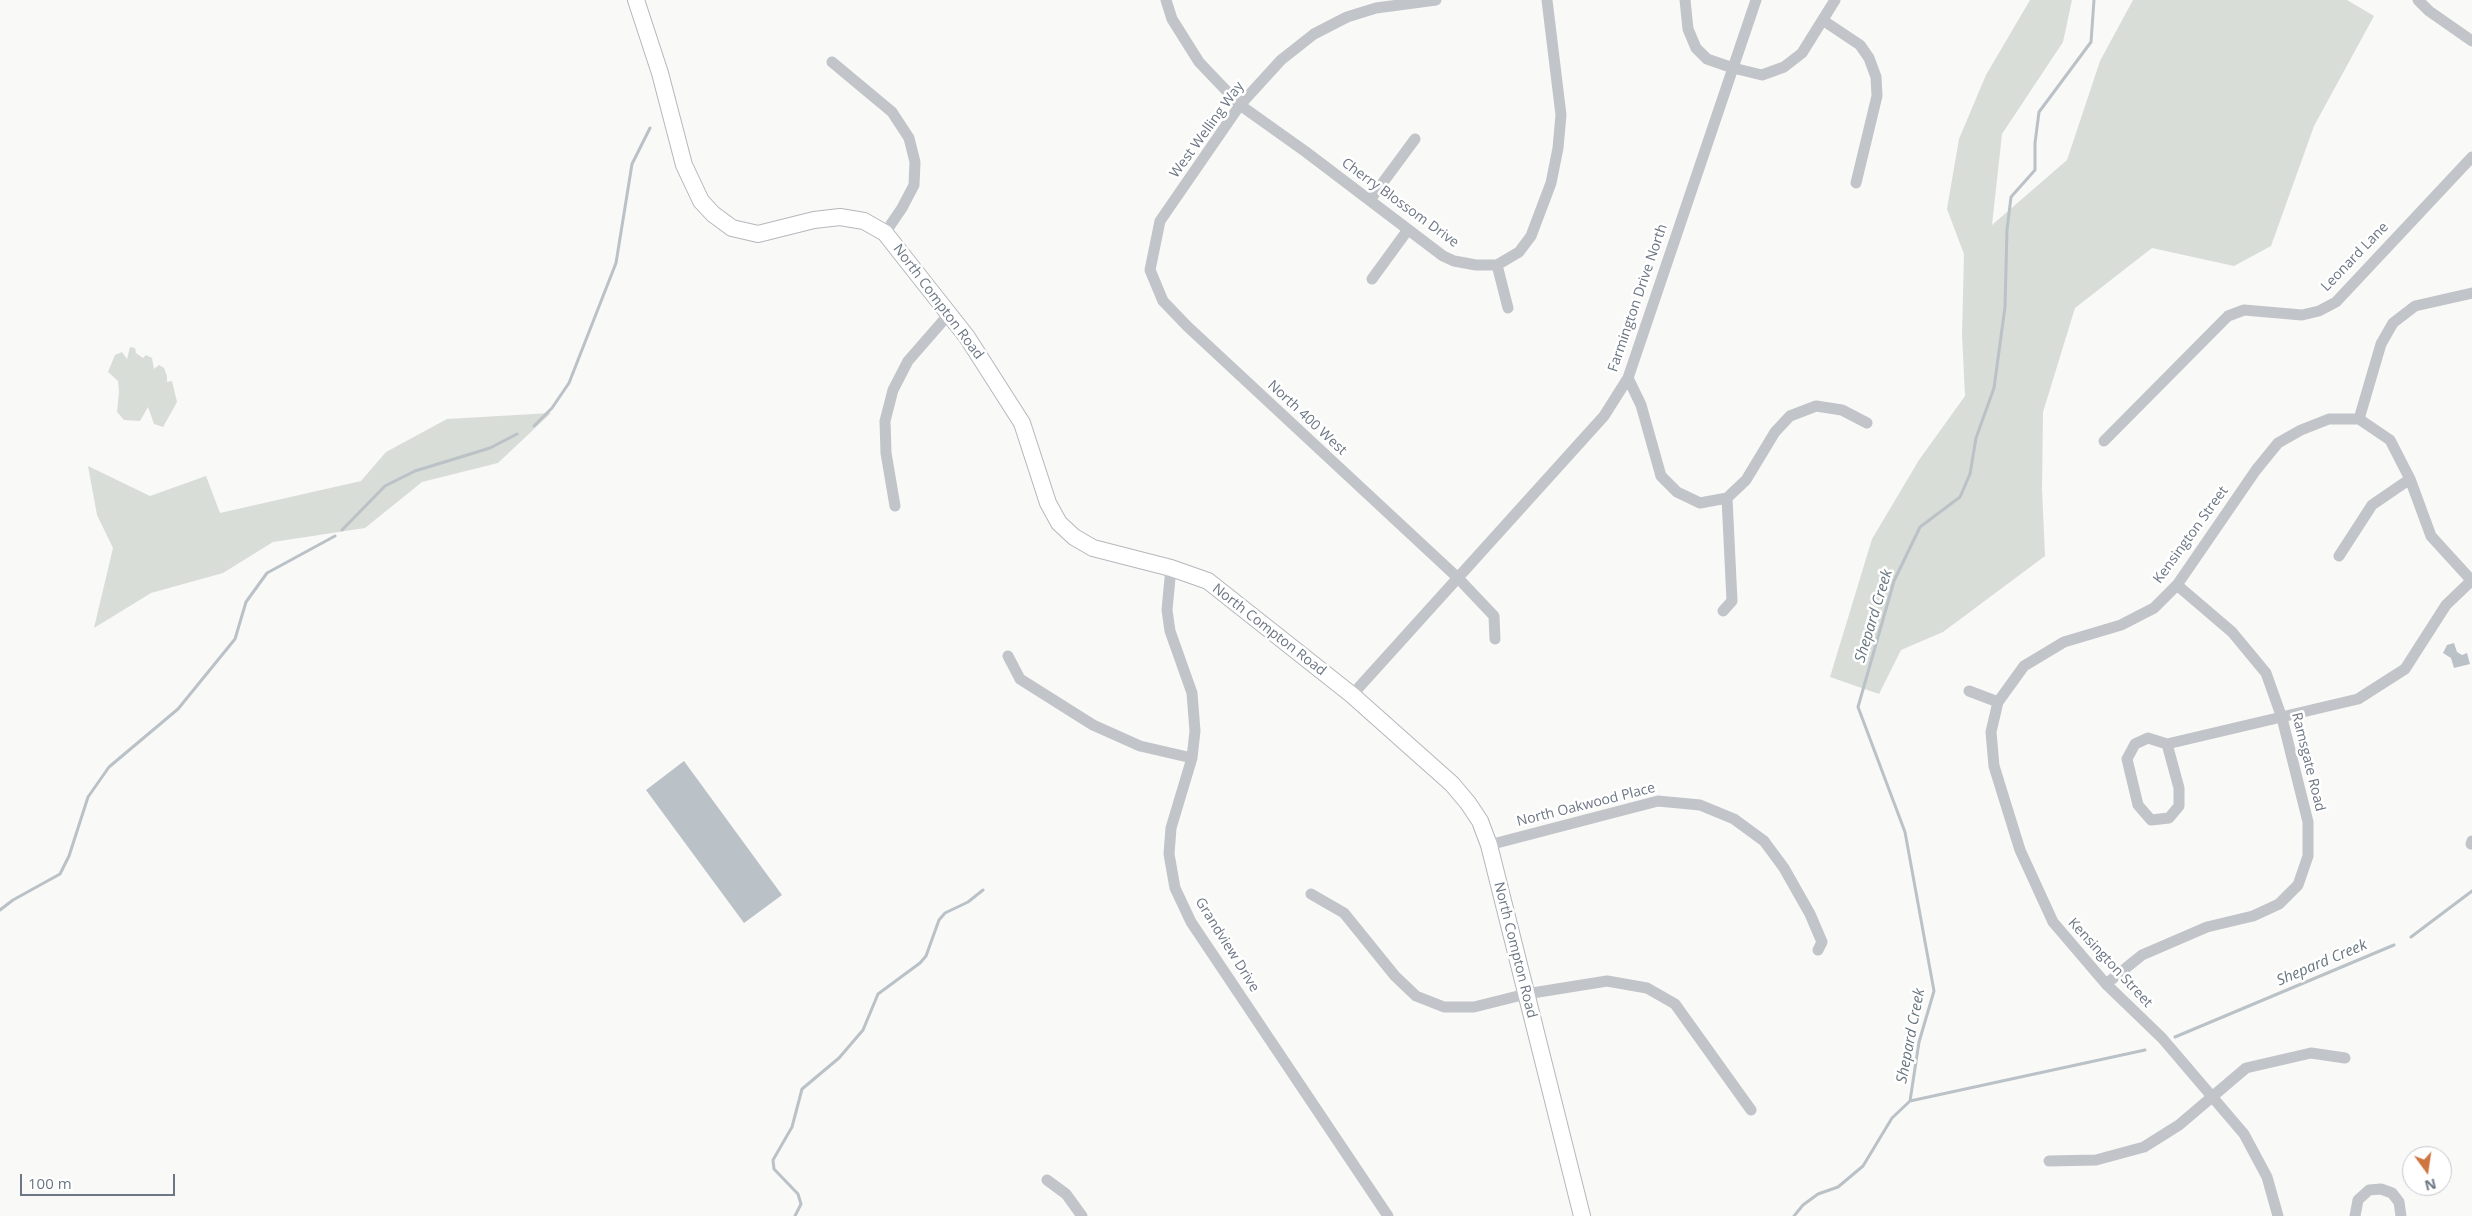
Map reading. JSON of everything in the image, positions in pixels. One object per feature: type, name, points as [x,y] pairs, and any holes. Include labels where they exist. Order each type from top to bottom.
[{"type":"street","name":"North Compton Road","points":[[636,0],[660,73],[684,166],[701,201],[714,214],[732,228],[758,234],[814,220],[840,217],[864,222],[885,233],[967,337],[1022,423],[1048,503],[1059,522],[1074,537],[1093,548],[1171,568],[1208,581],[1352,695],[1452,784],[1480,821],[1489,845],[1582,1216]]},
{"type":"street","name":"Cherry Blossom Drive","points":[[1166,0],[1172,19],[1199,62],[1240,105],[1370,200],[1407,230],[1454,261],[1476,266],[1497,265]]},
{"type":"street","name":"West Welling Way","points":[[1150,270],[1160,221],[1240,105],[1281,60],[1314,34],[1348,17],[1376,8],[1436,0]]},
{"type":"street","points":[[1508,308],[1497,265],[1518,252],[1532,236],[1551,183],[1558,148],[1561,115],[1547,0]]},
{"type":"street","points":[[1685,0],[1688,29],[1696,48],[1706,58],[1733,68],[1762,75],[1784,67],[1802,53],[1824,21],[1835,0]]},
{"type":"street","name":"Farmington Drive North","points":[[1352,695],[1604,416],[1628,378],[1756,0]]},
{"type":"street","points":[[2418,0],[2428,11],[2472,41]]},
{"type":"street","points":[[1824,21],[1860,45],[1869,58],[1876,77],[1877,96],[1856,183]]},
{"type":"street","points":[[832,62],[892,112],[909,138],[915,162],[914,185],[902,208],[885,233]]},
{"type":"street","points":[[1370,200],[1415,139]]},
{"type":"street","name":"Leonard Lane","points":[[2104,442],[2228,316],[2244,310],[2302,315],[2319,311],[2336,302],[2472,157]]},
{"type":"street","points":[[1372,280],[1407,230]]},
{"type":"street","name":"North 400 West","points":[[1150,270],[1163,301],[1187,326],[1458,578],[1494,616],[1495,639]]},
{"type":"street","points":[[2167,744],[2179,788],[2179,806],[2169,818],[2151,820],[2138,805],[2126,759],[2135,744],[2148,738],[2167,744],[2358,700],[2405,669],[2446,605],[2472,580],[2431,536],[2410,479],[2390,440],[2359,419],[2381,344],[2393,324],[2415,306],[2472,293]]},
{"type":"street","points":[[895,506],[886,452],[885,429],[893,390],[908,361],[949,314]]},
{"type":"street","points":[[1628,378],[1641,405],[1660,476],[1677,492],[1700,503],[1727,498],[1746,480],[1775,432],[1790,416],[1816,406],[1842,410],[1867,422]]},
{"type":"street","name":"Kensington Street","points":[[2278,1216],[2267,1177],[2244,1134],[2162,1038],[2106,984],[2053,922],[2020,850],[1994,766],[1991,732],[1998,702],[2024,666],[2064,642],[2120,625],[2154,608],[2177,585],[2256,470],[2278,443],[2301,430],[2329,419],[2359,419]]},
{"type":"street","points":[[2339,556],[2372,505],[2410,479]]},
{"type":"street","points":[[1723,611],[1732,601],[1727,498]]},
{"type":"street","name":"Grandview Drive","points":[[1171,568],[1167,610],[1170,631],[1192,693],[1195,731],[1192,758],[1171,828],[1169,854],[1175,888],[1191,922],[1388,1216]]},
{"type":"street","name":"Ramsgate Road","points":[[2106,984],[2142,955],[2206,927],[2254,916],[2279,904],[2298,885],[2308,856],[2308,822],[2282,718],[2266,673],[2232,632],[2177,585]]},
{"type":"street","points":[[1008,656],[1020,679],[1092,725],[1140,746],[1192,758]]},
{"type":"street","points":[[1969,691],[1998,702]]},
{"type":"street","name":"North Oakwood Place","points":[[1489,845],[1658,801],[1700,806],[1734,819],[1764,841],[1784,868],[1810,914],[1822,942],[1818,950]]},
{"type":"street","points":[[1311,894],[1344,913],[1395,976],[1416,996],[1444,1007],[1474,1007],[1526,994],[1607,981],[1647,988],[1675,1004],[1751,1110]]},
{"type":"street","points":[[2049,1161],[2096,1160],[2144,1147],[2180,1125],[2246,1068],[2311,1053],[2345,1058]]},
{"type":"street","points":[[1046,1180],[1066,1194],[1082,1216]]},
{"type":"street","points":[[2355,1216],[2358,1200],[2369,1190],[2380,1189],[2392,1193],[2400,1202],[2401,1216]]},
{"type":"shaded area","points":[[2030,0],[2072,0],[2063,42],[2002,134],[1992,225],[2067,160],[2100,61],[2133,0],[2347,0],[2374,16],[2314,126],[2271,246],[2234,266],[2152,248],[2075,308],[2043,412],[2042,489],[2045,556],[1943,632],[1901,650],[1879,694],[1830,677],[1872,539],[1919,460],[1965,396],[1962,334],[1964,254],[1947,209],[1959,139],[1986,75]]},
{"type":"shaded area","points":[[130,347],[135,348],[136,353],[143,358],[146,355],[152,358],[154,369],[159,365],[164,368],[167,382],[172,381],[177,402],[163,427],[154,424],[148,407],[140,421],[124,420],[117,412],[118,381],[108,372],[115,355],[122,352],[127,359]]},
{"type":"shaded area","points":[[551,413],[498,463],[422,482],[365,528],[273,542],[223,573],[151,593],[94,628],[113,548],[97,515],[88,466],[150,496],[206,476],[220,513],[361,481],[386,452],[447,419]]},
{"type":"shaded area","points":[[2454,643],[2457,652],[2462,655],[2467,653],[2470,664],[2454,668],[2451,658],[2443,653],[2447,645]]},
{"type":"shaded area","points":[[684,761],[782,895],[744,923],[646,790]]},
{"type":"waterway","name":"Shepard Creek","points":[[1910,1101],[1919,1042],[1934,991],[1905,832],[1858,707],[1894,581],[1920,527],[1960,497],[1970,474],[1976,438],[1994,388],[2005,307],[2007,230],[2011,197],[2035,170],[2035,143],[2039,112],[2091,42],[2094,0]]},
{"type":"waterway","points":[[534,426],[552,408],[569,383],[616,263],[632,164],[650,128]]},
{"type":"waterway","points":[[342,530],[385,486],[415,471],[490,448],[517,434]]},
{"type":"waterway","points":[[0,910],[13,900],[60,874],[69,856],[88,797],[109,767],[178,709],[235,639],[246,602],[267,573],[335,536]]},
{"type":"waterway","points":[[795,1216],[801,1204],[798,1194],[774,1169],[773,1160],[792,1127],[802,1089],[839,1058],[863,1030],[878,994],[920,963],[926,956],[939,920],[945,913],[968,902],[983,890]]},
{"type":"waterway","name":"Shepard Creek","points":[[2411,937],[2472,891]]},
{"type":"waterway","name":"Shepard Creek","points":[[2175,1037],[2394,945]]},
{"type":"waterway","name":"Shepard Creek","points":[[1794,1216],[1803,1205],[1818,1194],[1838,1187],[1863,1166],[1892,1118],[1910,1101],[2145,1050]]}]
